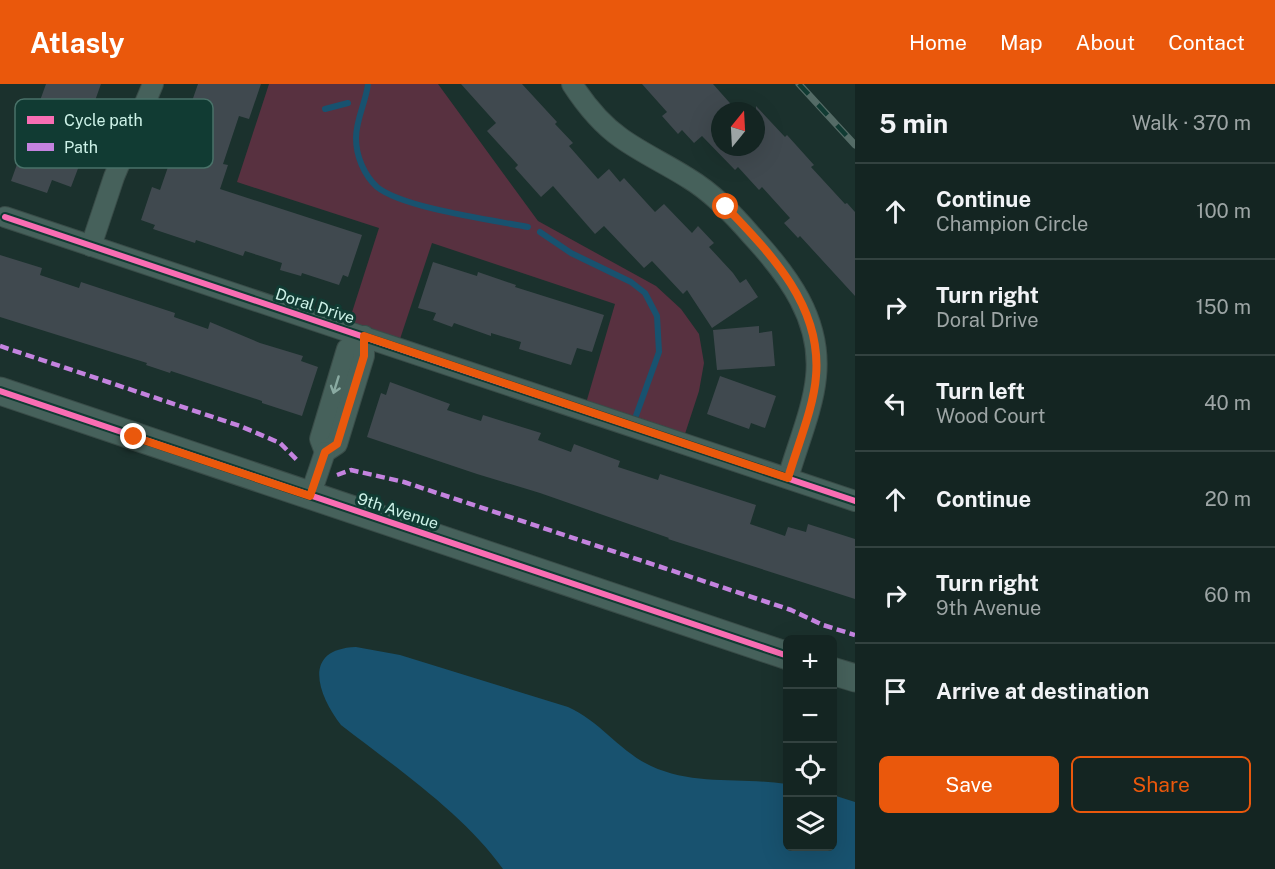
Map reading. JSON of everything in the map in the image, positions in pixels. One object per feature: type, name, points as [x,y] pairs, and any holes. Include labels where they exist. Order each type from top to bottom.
[{"type":"main road","name":"9th Avenue","points":[[0,391],[783,654]]},
{"type":"main road","points":[[837,673],[855,678]]},
{"type":"street","points":[[147,99],[153,84]]},
{"type":"street","points":[[572,84],[592,111],[620,138],[688,178],[726,207],[778,266],[801,300],[813,331],[817,358],[816,377],[813,395],[788,478]]},
{"type":"street","points":[[91,246],[118,168]]},
{"type":"street","name":"Doral Drive","points":[[5,217],[855,501]]},
{"type":"street","points":[[310,496],[325,452],[320,439],[347,349],[364,336]]},
{"type":"shaded area","points":[[269,84],[438,84],[538,221],[656,286],[681,309],[699,334],[704,363],[699,391],[682,443],[584,410],[615,304],[432,243],[397,348],[346,331],[379,228],[237,182]]},
{"type":"water","points":[[356,647],[400,655],[568,707],[590,720],[640,760],[667,772],[701,779],[783,784],[783,851],[837,851],[837,796],[855,802],[855,869],[503,869],[469,829],[449,810],[341,725],[326,700],[319,676],[321,665],[327,656],[339,650]]},
{"type":"building","points":[[46,84],[101,84],[96,99],[41,99]]},
{"type":"building","points":[[198,84],[261,84],[249,119],[239,116],[223,164],[228,165],[220,189],[362,235],[348,277],[343,275],[339,285],[302,273],[301,276],[280,270],[282,263],[245,251],[243,256],[196,240],[195,243],[153,229],[155,225],[141,220],[152,187],[160,190],[168,168],[213,168],[213,99],[193,99]]},
{"type":"building","points":[[461,84],[522,84],[557,122],[555,124],[573,143],[569,146],[598,179],[609,169],[620,182],[624,178],[655,212],[664,204],[692,233],[698,226],[714,243],[709,247],[740,283],[746,279],[758,297],[712,328],[687,290],[683,294],[652,261],[644,268],[604,226],[595,234],[553,186],[541,197],[515,168],[518,165],[487,131],[496,123]]},
{"type":"building","points":[[642,84],[713,84],[729,102],[711,102],[711,145],[702,136],[694,143],[682,130],[678,134],[662,116],[667,112]]},
{"type":"building","points":[[765,116],[785,137],[787,135],[814,165],[811,167],[855,212],[855,296],[800,236],[798,238],[784,223],[790,218],[762,187],[759,190],[738,167],[735,170],[721,156],[765,156]]},
{"type":"building","points":[[16,168],[78,168],[71,187],[52,180],[47,193],[11,181]]},
{"type":"building","points":[[0,255],[42,268],[40,275],[79,288],[81,282],[175,313],[174,317],[208,329],[210,322],[260,343],[303,356],[301,361],[318,367],[302,416],[171,371],[170,373],[146,365],[147,363],[0,317]]},
{"type":"building","points":[[433,262],[477,276],[478,272],[516,285],[515,287],[604,315],[592,352],[577,348],[571,365],[519,349],[521,342],[491,333],[491,336],[454,323],[452,327],[433,320],[436,313],[418,308]]},
{"type":"building","points":[[759,326],[759,333],[772,331],[775,366],[717,370],[713,330]]},
{"type":"building","points":[[720,376],[776,396],[765,428],[751,423],[749,429],[707,414]]},
{"type":"building","points":[[390,382],[450,404],[447,410],[481,421],[483,415],[541,433],[538,440],[571,452],[574,444],[620,461],[618,467],[658,480],[660,474],[756,505],[750,524],[785,536],[788,527],[806,532],[808,524],[855,539],[855,599],[668,539],[540,493],[367,437],[381,393],[386,395]]},
{"type":"waterway","points":[[368,84],[358,124],[356,145],[365,171],[377,187],[406,201],[427,207],[528,227]]},
{"type":"waterway","points":[[325,109],[348,103]]},
{"type":"waterway","points":[[540,232],[571,253],[631,282],[645,293],[657,316],[659,352],[633,424]]},
{"type":"railway","points":[[799,84],[855,145]]},
{"type":"marked path","points":[[0,346],[240,426],[280,443],[299,462]]},
{"type":"marked path","points":[[337,475],[351,470],[404,482],[791,610],[823,625],[855,635]]},
{"type":"cycle path","points":[[5,217],[855,501]]},
{"type":"cycle path","points":[[0,391],[783,654]]},
{"type":"route","points":[[134,437],[310,496],[325,452],[337,444],[364,356],[364,336],[788,478],[813,395],[817,358],[813,331],[801,300],[784,273],[726,207]]}]
